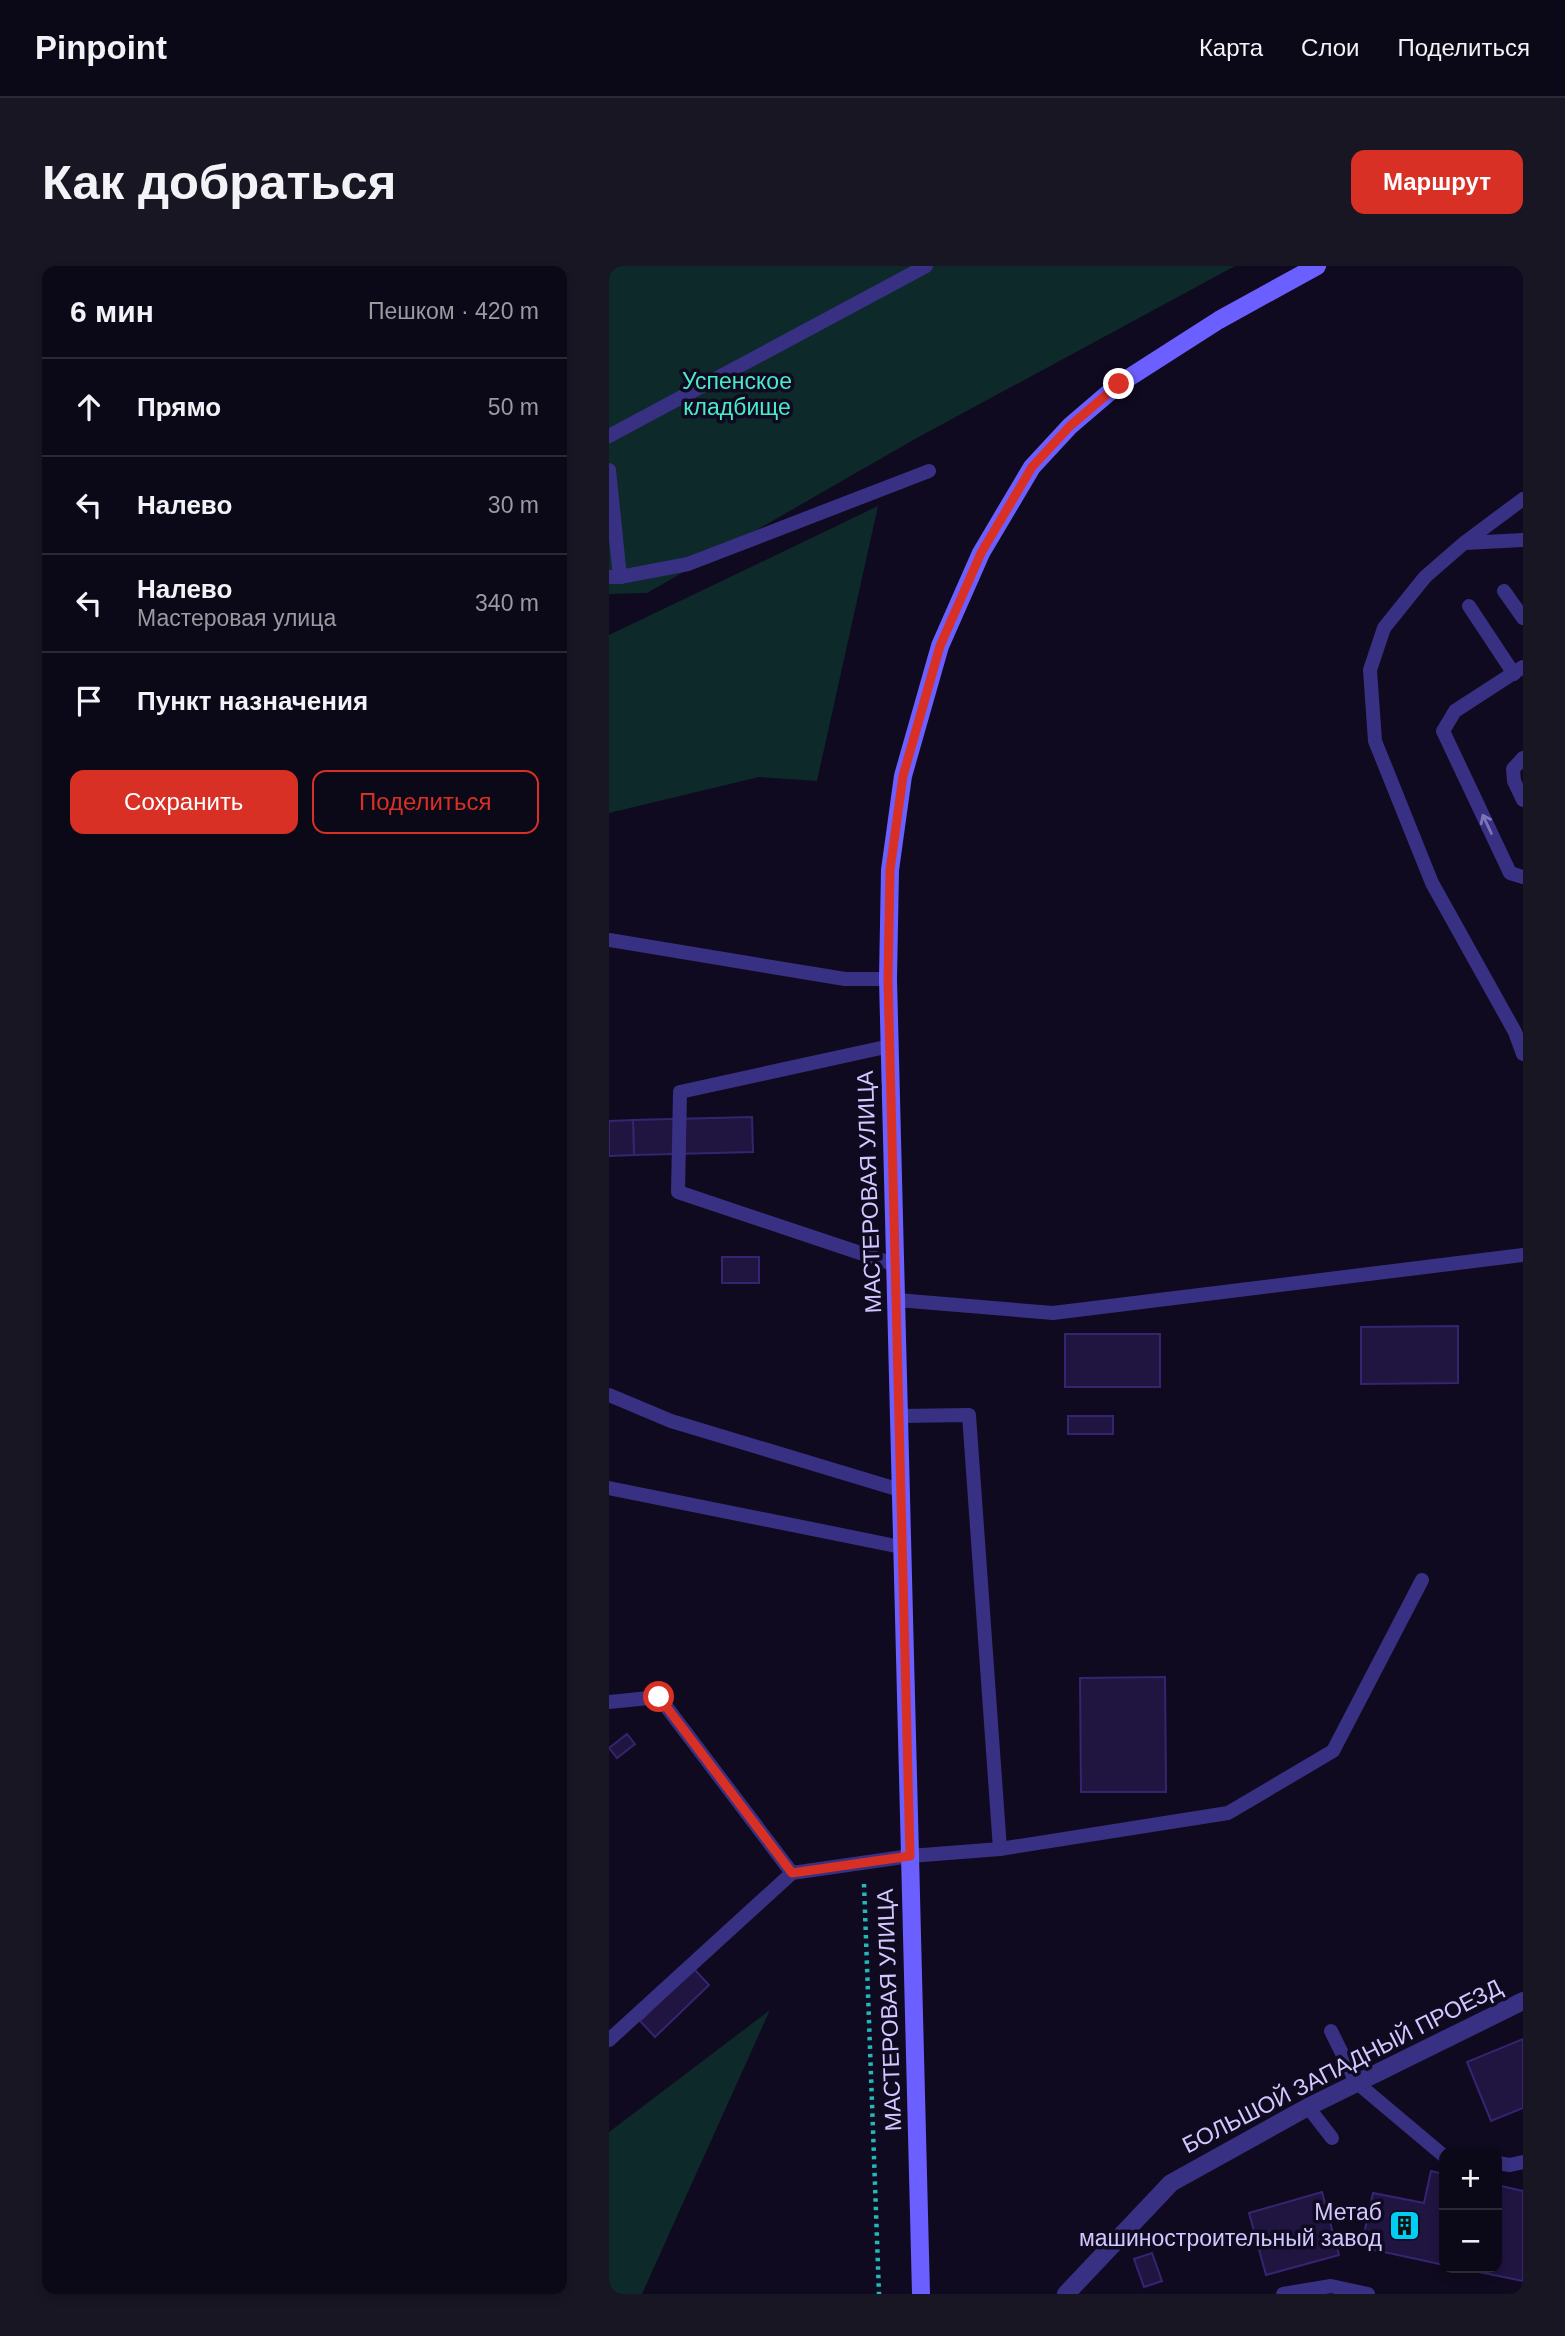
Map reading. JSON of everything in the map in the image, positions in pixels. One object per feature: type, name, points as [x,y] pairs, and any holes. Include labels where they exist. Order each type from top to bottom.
[{"type":"main road","name":"МАСТЕРОВАЯ УЛИЦА","points":[[921,2294],[888,979],[890,870],[903,776],[940,646],[981,553],[1032,467],[1070,426],[1119,384],[1219,320],[1317,266]]},
{"type":"street","name":"БОЛЬШОЙ ЗАПАДНЫЙ ПРОЕЗД","points":[[1066,2294],[1171,2183],[1356,2082],[1523,2001]]},
{"type":"lane","points":[[609,436],[926,266]]},
{"type":"lane","points":[[609,470],[615,577],[688,564],[929,471]]},
{"type":"lane","points":[[1523,499],[1464,543],[1425,577],[1384,628],[1370,670],[1375,741],[1432,883],[1519,1035],[1523,1054]]},
{"type":"lane","points":[[1464,543],[1523,540]]},
{"type":"lane","points":[[1504,591],[1523,618]]},
{"type":"lane","points":[[1469,606],[1518,670],[1455,711],[1443,731],[1510,873],[1523,877]]},
{"type":"lane","points":[[1523,758],[1513,769],[1514,781],[1523,800]]},
{"type":"lane","points":[[609,940],[845,979],[888,979]]},
{"type":"lane","points":[[890,1046],[680,1092],[678,1192],[896,1265]]},
{"type":"lane","points":[[897,1300],[1053,1313],[1523,1255]]},
{"type":"lane","points":[[609,1395],[671,1421],[900,1490]]},
{"type":"lane","points":[[900,1416],[969,1415],[1000,1849]]},
{"type":"lane","points":[[609,1488],[901,1547]]},
{"type":"lane","points":[[609,2040],[792,1873],[910,1856],[1000,1849],[1228,1813],[1333,1751],[1422,1580]]},
{"type":"lane","points":[[609,1702],[659,1697],[792,1873]]},
{"type":"lane","points":[[1331,2031],[1356,2082],[1439,2153]]},
{"type":"lane","points":[[1308,2107],[1332,2138]]},
{"type":"lane","points":[[1502,2164],[1523,2162]]},
{"type":"lane","points":[[1283,2294],[1330,2290],[1368,2294]]},
{"type":"path","points":[[863,1863],[879,2294]]},
{"type":"green space","name":"Успенское кладбище","points":[[609,266],[1235,266],[915,439],[647,593],[609,594]]},
{"type":"green space","points":[[878,506],[817,781],[759,777],[609,813],[609,635]]},
{"type":"green space","points":[[770,2010],[642,2294],[609,2294],[609,2132]]},
{"type":"building","points":[[752,1117],[753,1152],[634,1155],[633,1120]]},
{"type":"building","points":[[633,1120],[634,1155],[609,1156],[609,1121]]},
{"type":"building","points":[[722,1257],[759,1257],[759,1283],[722,1283]]},
{"type":"building","points":[[1458,1326],[1458,1383],[1361,1384],[1361,1327]]},
{"type":"building","points":[[1065,1334],[1160,1334],[1160,1387],[1065,1387]]},
{"type":"building","points":[[1068,1416],[1113,1416],[1113,1434],[1068,1434]]},
{"type":"building","points":[[1165,1677],[1166,1792],[1081,1792],[1080,1678]]},
{"type":"building","points":[[627,1734],[635,1744],[617,1758],[609,1748]]},
{"type":"building","points":[[694,1969],[709,1985],[655,2037],[640,2021]]},
{"type":"building","points":[[1523,2039],[1523,2108],[1491,2121],[1467,2062]]},
{"type":"building","name":"Метаб машиностроительный завод","points":[[1431,2171],[1439,2173],[1439,2264],[1361,2247],[1373,2193],[1424,2203]]},
{"type":"building","points":[[1502,2186],[1523,2191],[1523,2281],[1484,2273],[1502,2273]]},
{"type":"building","points":[[1322,2192],[1339,2255],[1266,2275],[1249,2213]]},
{"type":"building","points":[[1152,2253],[1162,2281],[1144,2287],[1134,2259]]},
{"type":"place","name":"Метаб машиностроительный завод","points":[[1405,2225]]},
{"type":"route","points":[[659,1697],[792,1873],[910,1856],[888,979],[890,870],[903,776],[940,646],[981,553],[1032,467],[1070,426],[1119,384]]}]
